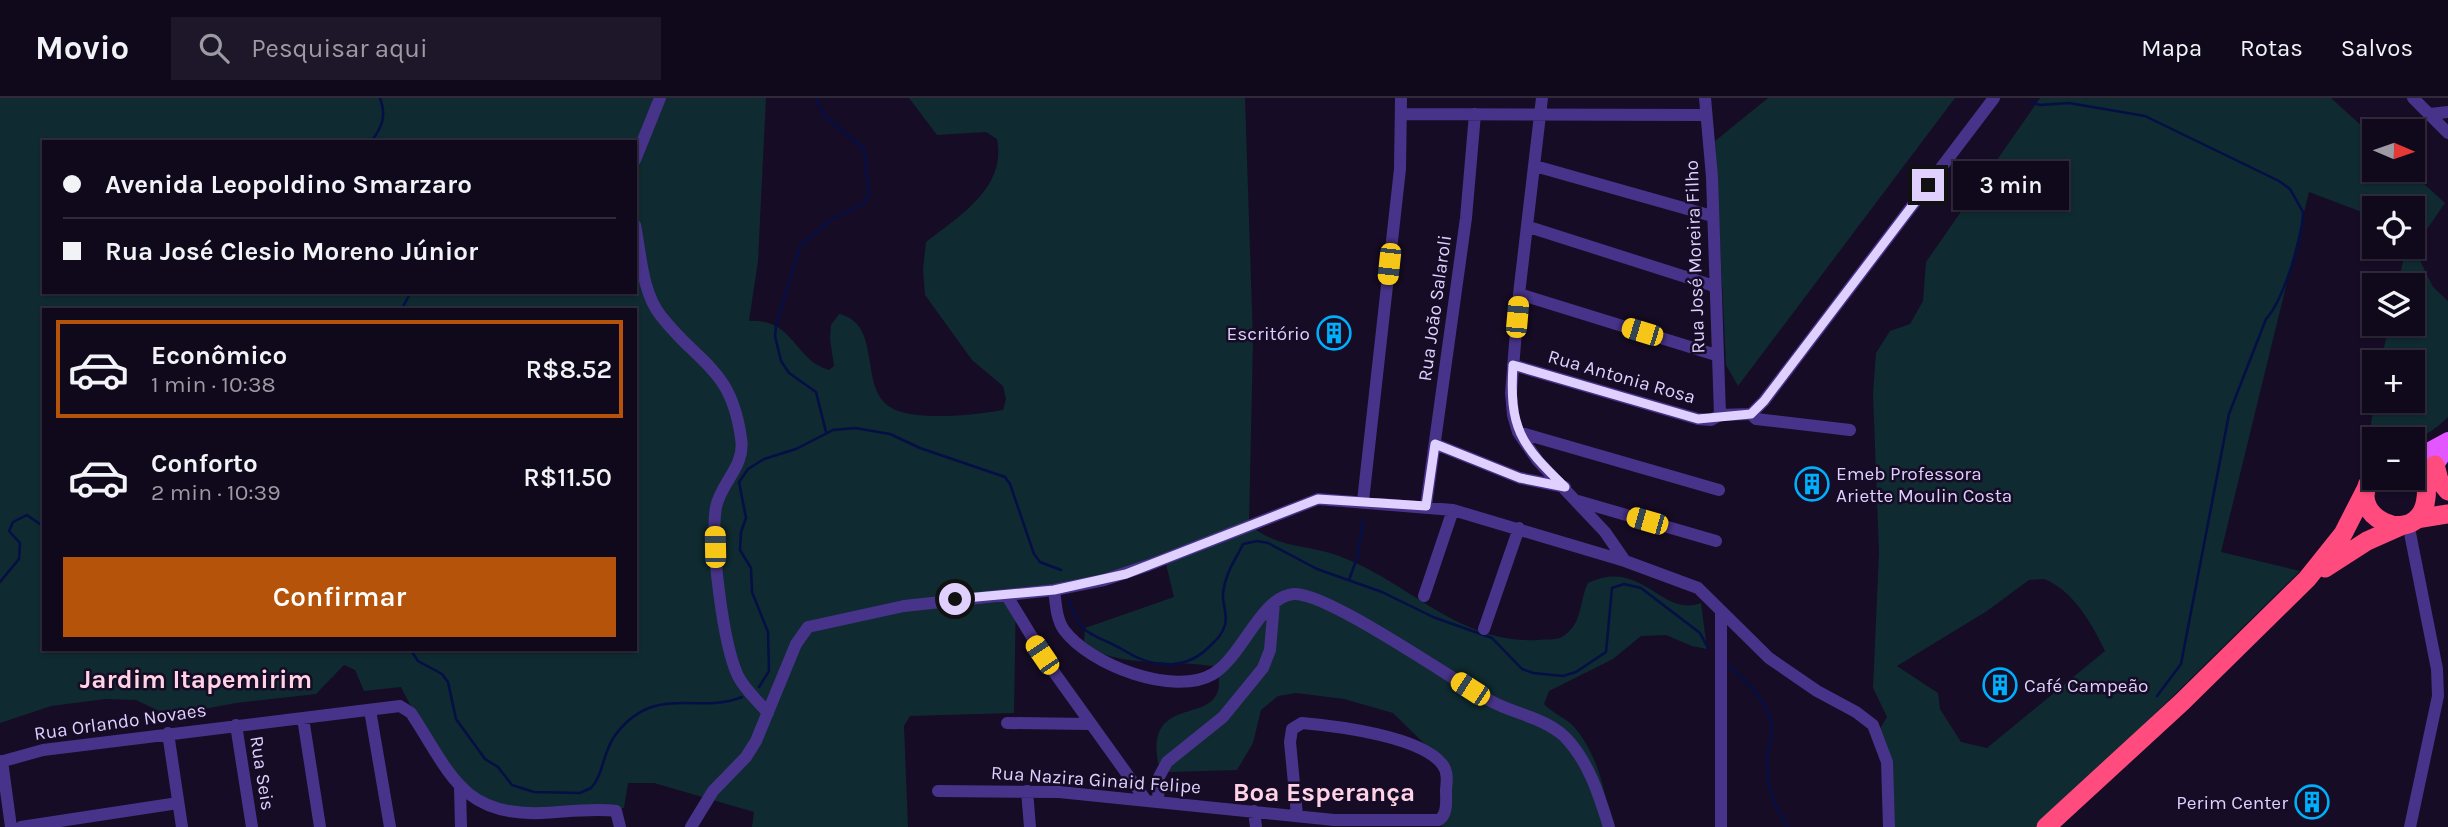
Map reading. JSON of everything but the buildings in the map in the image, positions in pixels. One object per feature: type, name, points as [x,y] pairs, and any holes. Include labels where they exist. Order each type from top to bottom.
[{"type":"highway","points":[[2425,476],[2448,491]]},
{"type":"highway","points":[[2307,579],[2349,552],[2409,522],[2426,503],[2425,489]]},
{"type":"highway","points":[[2046,827],[2182,702],[2307,579],[2343,534],[2366,490]]},
{"type":"highway","points":[[2369,490],[2367,505],[2371,514],[2386,524],[2448,514]]},
{"type":"main road","points":[[2425,452],[2448,440]]},
{"type":"main road","points":[[2425,474],[2448,447]]},
{"type":"street","points":[[637,155],[660,98]]},
{"type":"street","points":[[1363,501],[1400,169],[1401,98]]},
{"type":"street","points":[[1542,98],[1529,227],[1519,294],[1511,393],[1518,432],[1538,461],[1605,532],[1625,561]]},
{"type":"street","name":"Rua José Moreira Filho","points":[[1705,98],[1720,415]]},
{"type":"street","points":[[1751,414],[1764,401],[1994,98]]},
{"type":"street","points":[[2413,98],[2448,133]]},
{"type":"street","points":[[2430,114],[2448,111]]},
{"type":"street","points":[[1402,114],[1706,115]]},
{"type":"street","name":"Rua João Salaroli","points":[[1426,506],[1466,218],[1475,114]]},
{"type":"street","points":[[1535,166],[1712,216]]},
{"type":"street","points":[[1529,227],[1714,286]]},
{"type":"street","points":[[637,236],[647,290],[661,316],[721,377],[741,436],[742,450],[738,463],[716,505],[715,547],[734,666],[745,688],[768,713]]},
{"type":"street","points":[[1519,294],[1716,355]]},
{"type":"street","name":"Rua Antonia Rosa","points":[[1513,365],[1698,419],[1712,420],[1720,415],[1751,414],[1756,419],[1850,430]]},
{"type":"street","points":[[1518,432],[1718,490]]},
{"type":"street","points":[[1435,444],[1520,478],[1565,487]]},
{"type":"street","points":[[691,827],[713,791],[746,757],[768,713],[796,644],[808,626],[904,606],[1054,590],[1126,574],[1318,499],[1454,510],[1625,561],[1698,588],[1721,613],[1790,674],[1856,712],[1873,725],[1887,762],[1889,827]]},
{"type":"street","points":[[1578,501],[1716,541]]},
{"type":"street","points":[[1424,596],[1454,510]]},
{"type":"street","points":[[2409,522],[2437,669],[2438,696],[2410,827]]},
{"type":"street","points":[[1484,629],[1518,528]]},
{"type":"street","points":[[1054,590],[1060,623],[1070,637],[1139,677],[1165,682],[1185,682],[1214,673],[1238,652],[1274,603],[1295,594],[1313,598],[1402,646],[1497,705],[1557,730],[1577,753],[1594,782],[1609,827]]},
{"type":"street","points":[[1007,596],[1034,642],[1090,724],[1152,800]]},
{"type":"street","points":[[1152,800],[1158,777],[1167,762],[1223,718],[1263,667],[1270,650],[1274,603]]},
{"type":"street","points":[[1721,613],[1721,827]]},
{"type":"street","name":"Rua Orlando Novaes","points":[[1,762],[26,753],[168,733],[400,706],[411,713],[460,788]]},
{"type":"street","points":[[370,710],[390,827]]},
{"type":"street","points":[[303,718],[320,827]]},
{"type":"street","points":[[1007,723],[1090,724]]},
{"type":"street","name":"Rua Nazira Ginaid Felipe","points":[[938,790],[1027,791],[1152,800],[1297,815],[1335,824],[1442,819],[1447,779],[1444,768],[1433,757],[1398,741],[1343,726],[1302,723],[1292,729],[1290,742],[1297,815]]},
{"type":"street","name":"Rua Seis","points":[[236,725],[252,827]]},
{"type":"street","points":[[168,733],[182,827]]},
{"type":"street","points":[[1,762],[11,827]]},
{"type":"street","points":[[460,788],[487,807],[528,813],[612,810],[619,813],[620,823]]},
{"type":"street","points":[[460,788],[461,827]]},
{"type":"street","points":[[1027,791],[1030,827]]},
{"type":"street","points":[[21,827],[178,803]]},
{"type":"street","points":[[1254,811],[1256,827]]},
{"type":"street","points":[[528,813],[529,827]]},
{"type":"green space","points":[[0,98],[766,98],[758,261],[749,321],[776,326],[808,358],[829,370],[834,366],[831,325],[839,314],[853,320],[866,342],[880,397],[900,412],[945,416],[1003,410],[1006,399],[1003,386],[972,360],[925,295],[923,269],[926,242],[966,211],[988,186],[995,172],[997,139],[986,132],[937,135],[909,98],[1245,98],[1253,341],[1249,525],[1272,539],[1326,552],[1365,567],[1458,622],[1510,639],[1560,638],[1568,633],[1577,620],[1588,583],[1607,577],[1623,577],[1674,603],[1701,603],[1707,649],[1666,635],[1641,636],[1613,659],[1549,691],[1544,704],[1575,728],[1595,762],[1610,827],[1442,827],[1448,807],[1450,769],[1393,713],[1344,699],[1296,693],[1278,696],[1261,710],[1253,743],[1237,770],[1169,772],[1158,763],[1158,736],[1164,724],[1174,717],[1207,704],[1215,697],[1219,685],[1217,667],[1111,657],[1084,643],[1085,628],[1174,597],[1166,564],[1016,592],[1014,713],[910,716],[904,726],[908,827],[752,827],[754,812],[654,783],[628,783],[624,808],[540,811],[491,804],[480,798],[454,770],[416,715],[401,687],[364,691],[355,670],[344,665],[316,694],[236,703],[177,714],[165,714],[136,700],[106,699],[51,706],[0,723]]},
{"type":"green space","points":[[1768,98],[1955,98],[1738,386],[1726,365],[1715,141]]},
{"type":"green space","points":[[2040,98],[2331,98],[2362,126],[2362,182],[2422,182],[2445,203],[2425,232],[2425,196],[2362,196],[2362,212],[2309,192],[2221,552],[2300,571],[2040,827],[1892,827],[1879,730],[1887,717],[1873,688],[1879,552],[1873,394],[1876,353],[1890,331],[1910,324],[1923,301],[1926,262]],"holes":[[[2044,579],[2064,591],[2080,609],[2105,651],[1987,748],[1961,742],[1940,709],[1938,693],[1897,666],[1987,611],[2029,580]]]},
{"type":"green space","points":[[2403,259],[2419,259],[2433,287],[2448,301],[2448,417],[2425,434],[2425,427],[2371,427],[2372,413],[2425,413],[2425,350],[2384,350],[2386,336],[2425,336],[2425,273],[2401,273]]},
{"type":"waterway","points":[[372,140],[382,121],[380,98]]},
{"type":"waterway","points":[[816,98],[824,115],[864,149],[869,193],[865,203],[832,219],[800,246],[776,326],[775,336],[781,361],[789,373],[816,392],[826,432]]},
{"type":"waterway","points":[[2031,102],[2040,105],[2069,103],[2145,116],[2279,181],[2290,189],[2303,212],[2300,237],[2291,268],[2279,298],[2266,319],[2229,414],[2181,664],[2157,696]]},
{"type":"waterway","points":[[402,308],[410,294]]},
{"type":"waterway","points":[[759,687],[769,671],[768,632],[752,592],[751,568],[740,550],[741,532],[746,518],[739,482],[748,469],[764,459],[796,449],[833,430],[855,428],[890,434],[920,448],[1005,477],[1010,484],[1034,554],[1040,562],[1061,570]]},
{"type":"waterway","points":[[0,582],[19,559],[20,543],[9,531],[13,522],[27,515],[42,526]]},
{"type":"waterway","points":[[1349,580],[1358,555],[1363,520]]},
{"type":"waterway","points":[[1069,599],[1083,628],[1135,657],[1157,664],[1190,660],[1200,655],[1222,632],[1226,621],[1223,593],[1228,573],[1243,544],[1257,541],[1268,543],[1317,569],[1382,592],[1433,617],[1492,638],[1522,669],[1533,673],[1563,676],[1576,672],[1606,652],[1612,588],[1624,584],[1641,588],[1700,633],[1708,648]]},
{"type":"waterway","points":[[411,651],[418,661],[442,674],[448,682],[456,719],[485,759],[498,767],[512,785],[534,792],[580,793],[591,788],[599,776],[608,747],[616,734],[646,709],[677,703],[726,702],[742,697]]},
{"type":"waterway","points":[[1727,664],[1758,695],[1770,718],[1772,729],[1767,761],[1768,779],[1775,804],[1788,827]]},
{"type":"place","name":"Escritório","points":[[1334,333]]},
{"type":"place","name":"Emeb Professora Ariette Moulin Costa","points":[[1812,484]]},
{"type":"place","name":"Café Campeão","points":[[2000,685]]},
{"type":"place","name":"Perim Center","points":[[2312,802]]},
{"type":"district","name":"Jardim Itapemirim","points":[[196,679]]},
{"type":"district","name":"Boa Esperança","points":[[1324,792]]},
{"type":"route","points":[[955,599],[1054,590],[1126,574],[1318,499],[1426,506],[1435,444],[1520,478],[1565,487],[1538,461],[1518,432],[1511,393],[1513,365],[1698,419],[1712,420],[1720,415],[1738,417],[1751,414],[1764,401],[1928,185]]}]
